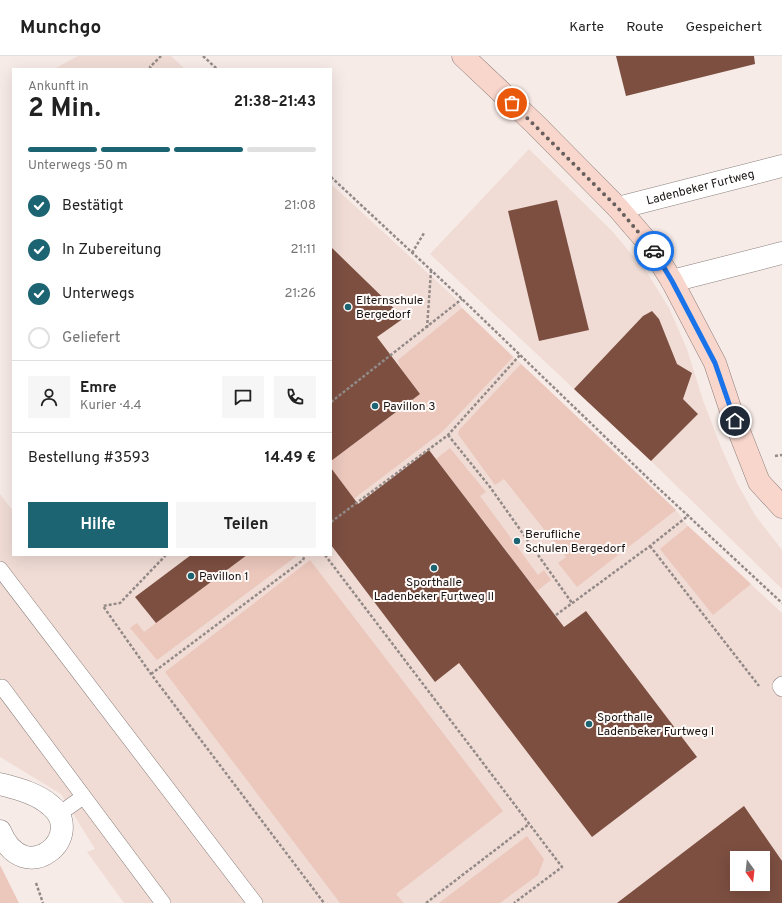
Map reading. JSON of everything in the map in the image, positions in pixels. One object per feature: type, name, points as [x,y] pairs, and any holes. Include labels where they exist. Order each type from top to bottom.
[{"type":"street","points":[[463,56],[535,124],[618,208],[649,244],[672,281],[715,363],[730,408],[759,482],[782,507]]},
{"type":"street","name":"Ladenbeker Furtweg","points":[[618,208],[782,166]]},
{"type":"street","points":[[672,281],[782,253]]},
{"type":"street","points":[[0,784],[32,793],[51,805],[59,814],[62,827],[60,840],[51,852],[40,857],[27,858],[15,854],[5,843],[0,831]]},
{"type":"lane","points":[[0,569],[255,903]]},
{"type":"lane","points":[[2,687],[163,903]]},
{"type":"lane","points":[[59,814],[83,797]]},
{"type":"path","points":[[150,68],[161,56]]},
{"type":"path","points":[[203,56],[216,68]]},
{"type":"path","points":[[332,178],[462,299],[656,486],[689,515],[782,603]]},
{"type":"path","points":[[412,253],[424,233]]},
{"type":"path","points":[[427,328],[431,271]]},
{"type":"path","points":[[332,401],[462,299]]},
{"type":"path","points":[[332,521],[448,435],[520,355]]},
{"type":"path","points":[[448,435],[490,487],[572,603]]},
{"type":"path","points":[[556,615],[650,546],[689,515]]},
{"type":"path","points":[[650,546],[758,686],[781,687]]},
{"type":"path","points":[[165,556],[120,603],[103,606],[151,674],[324,903]]},
{"type":"path","points":[[151,674],[303,560],[305,556]]},
{"type":"path","points":[[326,556],[562,868],[514,903]]},
{"type":"path","points":[[426,903],[529,824]]},
{"type":"shaded area","points":[[78,56],[171,56],[184,68],[56,68]]},
{"type":"shaded area","points":[[529,149],[613,232],[648,274],[669,308],[687,349],[703,400],[721,447],[738,485],[755,515],[782,550],[782,589],[651,461],[430,254]]},
{"type":"shaded area","name":"Berufliche Schulen Bergedorf","points":[[332,185],[456,299],[462,308],[676,510],[688,526],[782,613],[782,903],[124,903],[87,852],[95,849],[61,794],[0,757],[0,494],[12,510],[12,556],[332,556]]},
{"type":"shaded area","points":[[462,308],[513,357],[442,432],[332,515],[332,460],[420,394],[400,367],[398,360]]},
{"type":"shaded area","points":[[521,364],[676,510],[577,587],[558,563],[566,557],[504,479],[495,485],[458,434],[459,430]]},
{"type":"shaded area","points":[[450,448],[486,492],[480,496],[538,575],[544,570],[551,580],[537,591],[436,459]]},
{"type":"shaded area","points":[[688,526],[751,584],[713,615],[660,549]]},
{"type":"shaded area","points":[[246,556],[297,556],[157,660],[130,628],[137,623],[144,632]]},
{"type":"shaded area","points":[[310,560],[503,811],[396,894],[404,903],[340,903],[165,672]]},
{"type":"shaded area","points":[[527,836],[544,859],[538,875],[500,903],[439,903]]},
{"type":"shaded area","points":[[0,865],[19,903],[0,903]]},
{"type":"building","points":[[616,56],[754,56],[755,64],[626,96]]},
{"type":"building","points":[[557,200],[589,330],[539,341],[508,211]]},
{"type":"building","points":[[332,248],[404,318],[377,337],[420,394],[332,460]]},
{"type":"building","points":[[652,311],[659,319],[677,364],[692,373],[683,399],[698,414],[651,461],[574,389],[643,316]]},
{"type":"building","points":[[429,450],[564,627],[586,611],[697,757],[592,837],[459,663],[435,682],[332,546],[332,469],[358,504]]},
{"type":"building","name":"Pavillon 1","points":[[190,556],[246,556],[156,623],[135,597]]},
{"type":"building","points":[[744,806],[782,861],[782,903],[617,903]]},
{"type":"way so far","points":[[512,103],[535,124],[618,208],[654,251]]},
{"type":"place","name":"Elternschule Bergedorf","points":[[348,307]]},
{"type":"place","name":"Pavillon 3","points":[[375,406]]},
{"type":"place","name":"Berufliche Schulen Bergedorf","points":[[517,541]]},
{"type":"place","name":"Sporthalle Ladenbeker Furtweg II","points":[[434,568]]},
{"type":"place","name":"Pavillon 1","points":[[191,576]]},
{"type":"place","name":"Sporthalle Ladenbeker Furtweg I","points":[[589,724]]},
{"type":"route","points":[[654,251],[672,281],[715,363],[735,421]]}]
